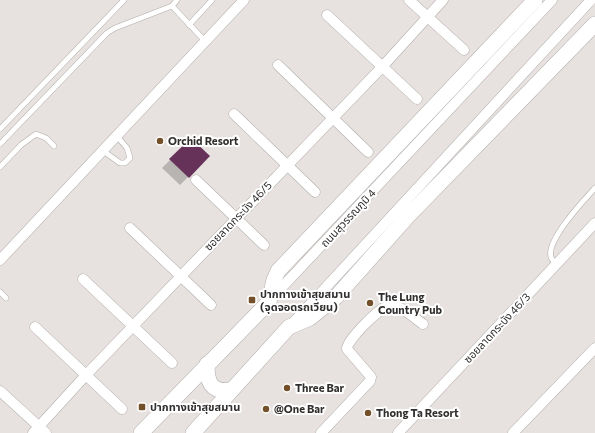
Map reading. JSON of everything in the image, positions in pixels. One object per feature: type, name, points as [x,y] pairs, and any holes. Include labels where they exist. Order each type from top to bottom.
[{"type":"street","points":[[0,260],[244,0]]},
{"type":"street","points":[[409,0],[464,50]]},
{"type":"street","name":"ซอยลาดกระบัง 46/5","points":[[39,431],[86,375],[333,118],[443,0]]},
{"type":"street","points":[[269,302],[274,280],[278,271],[535,0]]},
{"type":"street","name":"ถนนสุวรรณภูมิ 4","points":[[141,433],[269,302],[552,0]]},
{"type":"street","points":[[194,433],[231,390],[591,0]]},
{"type":"street","points":[[327,15],[417,100]]},
{"type":"street","points":[[289,327],[310,318],[336,297],[408,216],[595,24]]},
{"type":"street","points":[[278,65],[368,152]]},
{"type":"street","points":[[234,114],[315,192]]},
{"type":"street","points":[[196,180],[264,245]]},
{"type":"street","name":"ซอยลาดกระบัง 46/3","points":[[398,433],[595,223]]},
{"type":"street","points":[[130,228],[211,305]]},
{"type":"street","points":[[83,279],[172,363]]},
{"type":"street","points":[[321,433],[370,381],[371,377],[347,349],[349,342],[380,309],[388,306],[401,309],[423,324]]},
{"type":"street","points":[[35,327],[122,409]]},
{"type":"street","points":[[513,433],[595,348]]},
{"type":"street","points":[[207,364],[207,378],[210,384],[217,389],[224,391],[231,390]]},
{"type":"street","points":[[0,391],[39,431]]},
{"type":"lane","points":[[0,129],[124,0]]},
{"type":"lane","points":[[0,144],[107,33],[115,28],[172,6],[177,0]]},
{"type":"lane","points":[[190,25],[212,0]]},
{"type":"lane","points":[[172,6],[205,41]]},
{"type":"lane","points":[[0,167],[21,145],[36,134],[46,138],[54,146]]},
{"type":"lane","points":[[102,150],[120,163],[125,163],[130,158],[127,148],[116,135]]},
{"type":"lane","points":[[556,265],[551,258],[551,249],[565,223],[595,188]]},
{"type":"lane","points":[[0,292],[6,298]]},
{"type":"building","name":"Orchid Resort","points":[[191,138],[210,156],[189,178],[169,159]]},
{"type":"place","name":"Orchid Resort","points":[[160,141]]},
{"type":"place","name":"ปากทางเข้าสุขสมาน (จุดจอดรถเวียน)","points":[[252,300]]},
{"type":"place","name":"The Lung Country Pub","points":[[370,303]]},
{"type":"place","name":"Three Bar","points":[[287,388]]},
{"type":"place","name":"ปากทางเข้าสุขสมาน","points":[[142,407]]},
{"type":"place","name":"@One Bar","points":[[266,409]]},
{"type":"place","name":"Thong Ta Resort","points":[[368,413]]}]
